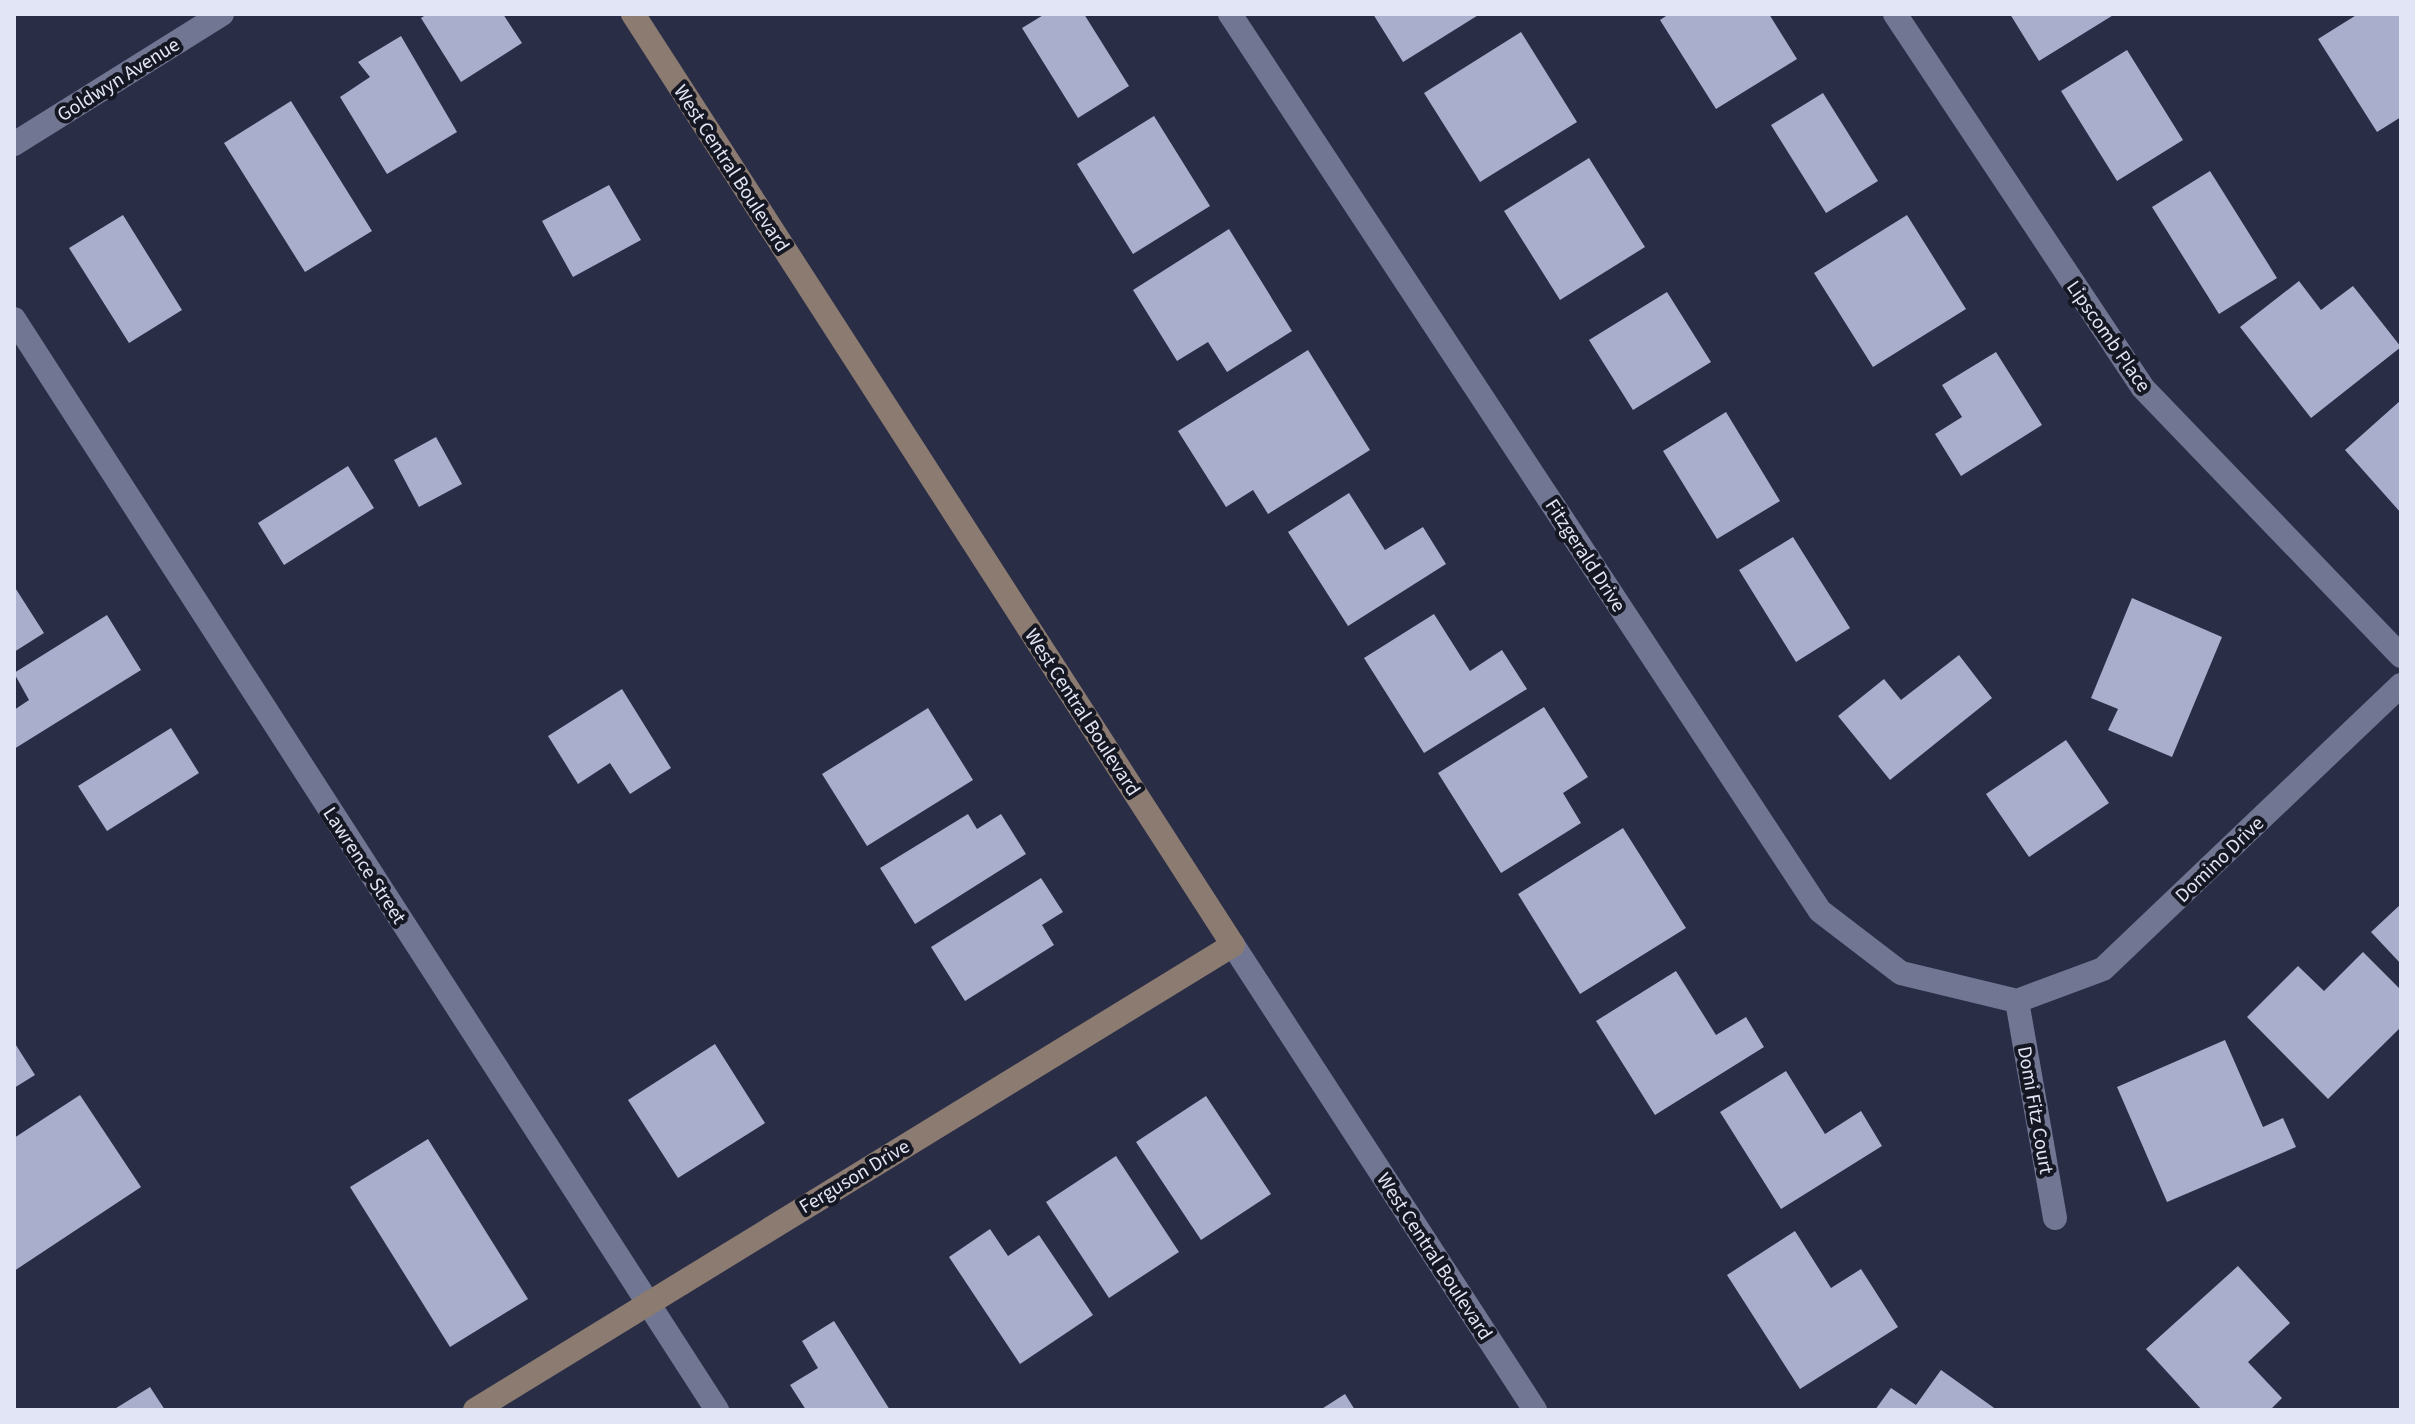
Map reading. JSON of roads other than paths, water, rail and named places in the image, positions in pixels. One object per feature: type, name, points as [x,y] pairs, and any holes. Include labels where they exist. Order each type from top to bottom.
[{"type":"street","name":"Goldwyn Avenue","points":[[14,144],[222,14]]},
{"type":"street","name":"West Central Boulevard","points":[[633,14],[1535,1410]]},
{"type":"street","name":"Fitzgerald Drive","points":[[1230,14],[1820,911],[1901,973],[2017,1001]]},
{"type":"street","name":"Lipscomb Place","points":[[1895,14],[2143,388],[2401,656]]},
{"type":"street","name":"Lawrence Street","points":[[14,319],[717,1410]]},
{"type":"street","name":"Domino Drive","points":[[2017,1001],[2103,969],[2401,685]]},
{"type":"street","name":"Ferguson Drive","points":[[475,1410],[1233,945]]},
{"type":"street","name":"Domi Fitz Court","points":[[2017,1001],[2055,1218]]}]
